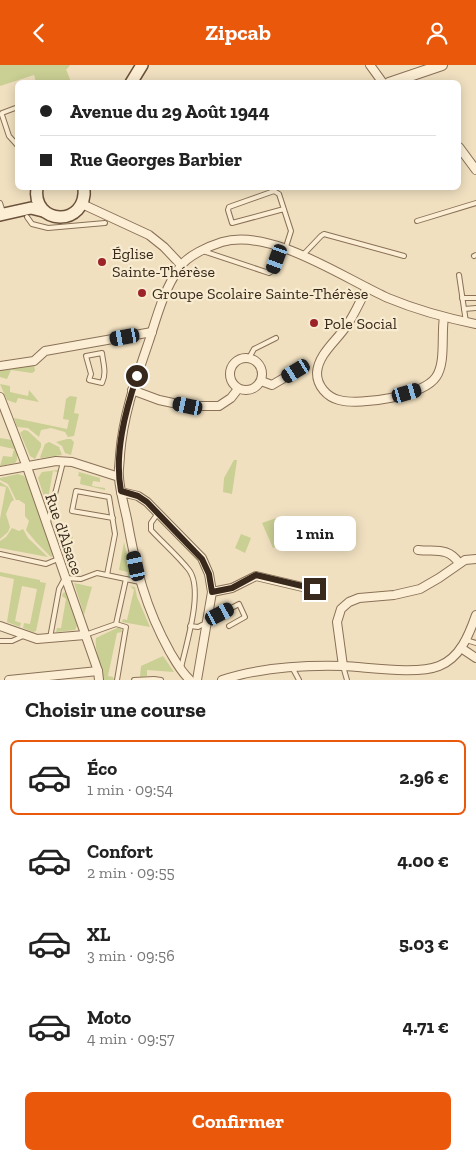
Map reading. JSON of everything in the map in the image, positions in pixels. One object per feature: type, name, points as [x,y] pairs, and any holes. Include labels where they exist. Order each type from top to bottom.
[{"type":"main road","points":[[133,80],[142,65]]},
{"type":"main road","points":[[36,190],[39,205],[44,211],[58,217],[70,216],[75,213],[82,204],[84,190]]},
{"type":"main road","points":[[1,211],[23,202],[36,190]]},
{"type":"main road","points":[[1,211],[31,208],[44,211]]},
{"type":"street","points":[[370,65],[381,80]]},
{"type":"street","points":[[413,79],[442,65]]},
{"type":"street","points":[[461,150],[476,170]]},
{"type":"street","points":[[82,204],[149,235],[164,247],[180,265]]},
{"type":"street","points":[[187,679],[164,641],[145,599],[118,477],[122,434],[132,390],[165,293],[180,265],[201,251],[223,242],[247,239],[283,249],[315,261],[366,288],[399,302],[444,317],[476,324]]},
{"type":"street","points":[[366,288],[346,327],[320,360],[318,366],[317,374],[321,387],[333,398],[350,402],[389,398],[417,390],[432,382],[441,367],[444,317]]},
{"type":"street","points":[[0,366],[34,361],[45,351],[152,332]]},
{"type":"street","points":[[249,358],[258,363],[262,371],[261,381],[255,388],[247,391],[238,389],[231,383],[229,373],[232,365],[240,359],[249,358]]},
{"type":"street","points":[[261,381],[272,385],[296,371]]},
{"type":"street","points":[[132,390],[159,400],[188,406],[219,406],[231,399],[238,389]]},
{"type":"street","name":"Rue d'Alsace","points":[[0,397],[27,467],[98,671],[99,680]]},
{"type":"street","points":[[0,471],[63,462],[86,466],[118,477]]},
{"type":"street","points":[[121,491],[138,496],[147,502],[202,559],[209,574],[212,592],[197,680]]},
{"type":"street","points":[[418,550],[446,551],[453,555],[459,563]]},
{"type":"street","points":[[343,666],[337,622],[341,609],[349,602],[359,598],[402,594],[420,589],[439,579],[459,563],[468,559],[476,559]]},
{"type":"street","points":[[212,592],[232,588],[256,575],[315,589]]},
{"type":"street","points":[[222,680],[259,671],[302,665],[429,669],[445,663],[461,648],[476,615]]},
{"type":"street","points":[[0,626],[37,639],[85,635]]},
{"type":"street","points":[[461,648],[476,658]]},
{"type":"street","points":[[9,680],[98,671]]},
{"type":"lane","points":[[15,108],[1,113],[9,136],[15,143]]},
{"type":"lane","points":[[201,251],[269,273],[272,271],[283,249],[290,231],[284,209],[279,194],[274,191],[230,207],[228,210],[232,223],[284,209]]},
{"type":"lane","points":[[417,221],[476,203]]},
{"type":"lane","points":[[27,217],[32,224],[48,228],[104,223]]},
{"type":"lane","points":[[48,228],[58,217]]},
{"type":"lane","points":[[302,256],[324,234],[404,256]]},
{"type":"lane","points":[[459,275],[466,322]]},
{"type":"lane","points":[[462,298],[476,298]]},
{"type":"lane","points":[[464,309],[476,308]]},
{"type":"lane","points":[[249,358],[254,349],[276,338]]},
{"type":"lane","points":[[102,353],[105,371],[102,383],[89,380],[91,373],[86,356],[102,353]]},
{"type":"lane","points":[[47,526],[63,462]]},
{"type":"lane","points":[[107,575],[116,534],[110,497],[76,491],[72,511],[113,518]]},
{"type":"lane","points":[[158,513],[151,523],[151,531],[190,571],[194,583],[195,599],[180,669]]},
{"type":"lane","points":[[0,554],[46,564],[58,559]]},
{"type":"lane","points":[[50,638],[59,589],[65,578],[81,579],[97,573],[140,582]]},
{"type":"lane","points":[[116,625],[126,579]]},
{"type":"lane","points":[[209,611],[220,614],[239,604],[245,617],[229,626]]},
{"type":"lane","points":[[190,626],[198,627],[207,622]]},
{"type":"lane","points":[[85,635],[116,625],[126,627],[116,680]]},
{"type":"lane","points":[[0,641],[12,641],[25,635]]},
{"type":"lane","points":[[466,639],[476,643]]},
{"type":"lane","points":[[343,666],[347,680]]},
{"type":"lane","points":[[292,667],[299,680]]},
{"type":"lane","points":[[134,680],[161,680]]},
{"type":"green space","points":[[0,65],[70,65],[66,69],[70,80],[35,80],[34,75],[0,86]]},
{"type":"green space","points":[[33,358],[35,371],[32,373],[11,370],[7,379],[0,377],[0,362]]},
{"type":"green space","points":[[0,384],[10,386],[10,392],[28,396],[29,390],[39,402],[18,398],[16,403],[7,400]]},
{"type":"green space","points":[[70,396],[77,397],[74,413],[79,414],[74,436],[68,437],[65,432],[51,428],[41,430],[39,437],[28,428],[17,427],[14,418],[67,429],[69,420],[63,419],[66,399]]},
{"type":"green space","points":[[24,430],[28,431],[41,443],[35,459],[30,456],[20,433]]},
{"type":"green space","points":[[0,438],[12,440],[17,454],[15,463],[0,466],[3,456],[12,457],[14,449],[0,446]]},
{"type":"green space","points":[[71,439],[74,442],[71,455],[65,453],[62,446],[56,442]]},
{"type":"green space","points":[[49,442],[59,447],[62,455],[40,457],[45,444]]},
{"type":"green space","points":[[234,460],[237,460],[232,494],[223,492],[224,478]]},
{"type":"green space","points":[[58,470],[58,472],[53,471],[47,504],[51,505],[49,512],[38,478],[42,472]]},
{"type":"green space","points":[[79,472],[100,478],[100,482],[93,481],[92,486],[105,488],[105,490],[80,484],[81,477],[78,476]]},
{"type":"green space","points":[[18,474],[24,476],[27,481],[53,556],[51,557],[26,530],[29,521],[25,516],[25,504],[16,500],[8,484],[0,480],[0,478]]},
{"type":"green space","points":[[0,482],[8,487],[14,500],[11,502],[6,514],[10,527],[8,532],[0,539],[0,519],[6,487],[0,486]]},
{"type":"green space","points":[[276,518],[287,542],[273,548],[262,523]]},
{"type":"green space","points":[[12,528],[19,531],[23,529],[28,538],[48,557],[0,548],[0,541],[6,537]]},
{"type":"green space","points":[[56,534],[73,537],[68,568]]},
{"type":"green space","points":[[241,534],[251,538],[245,553],[235,548]]},
{"type":"green space","points":[[124,542],[132,576],[130,579],[128,578],[128,572],[119,570]]},
{"type":"green space","points":[[0,572],[40,580],[40,582],[46,583],[36,631],[33,632],[23,628],[24,623],[30,624],[37,589],[22,586],[15,621],[21,623],[20,627],[7,622],[14,579],[0,576]]},
{"type":"green space","points":[[74,583],[92,587],[84,615]]},
{"type":"green space","points":[[130,586],[135,587],[137,597],[150,627],[122,622],[123,619],[127,620],[134,590]]},
{"type":"green space","points":[[66,592],[77,626],[75,630],[56,632],[57,628],[61,628],[66,599],[62,596]]},
{"type":"green space","points":[[121,628],[122,632],[117,633],[108,676],[113,677],[114,680],[103,680],[96,648],[96,638]]},
{"type":"green space","points":[[163,656],[174,672],[147,670],[147,676],[140,677],[141,666]]},
{"type":"place","name":"Église Sainte-Thérèse","points":[[102,262]]},
{"type":"place","name":"Groupe Scolaire Sainte-Thérèse","points":[[142,293]]},
{"type":"place","name":"Pole Social","points":[[314,323]]},
{"type":"route","points":[[137,376],[122,434],[118,477],[121,491],[138,496],[147,502],[202,559],[209,574],[212,592],[232,588],[256,575],[315,589]]}]
